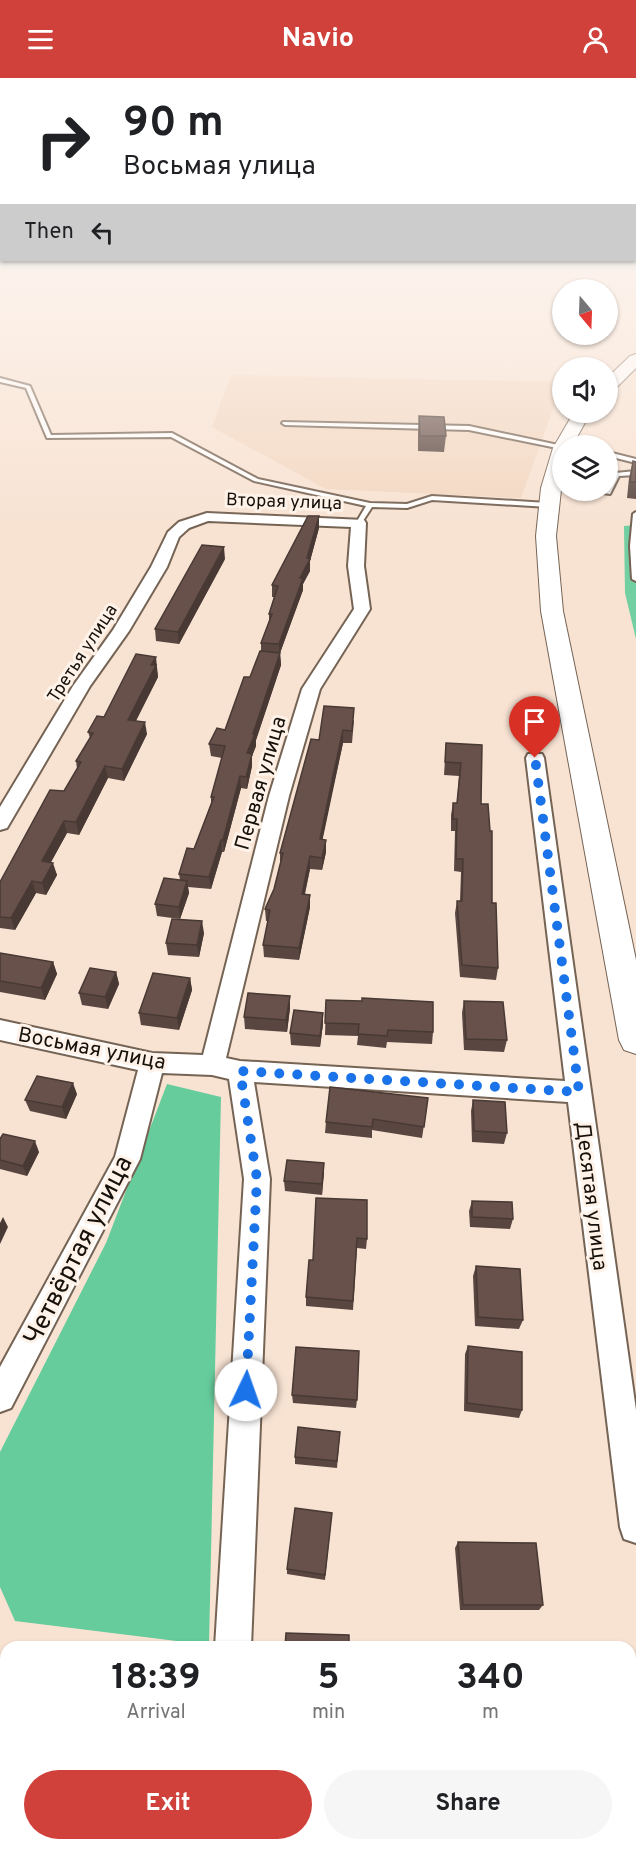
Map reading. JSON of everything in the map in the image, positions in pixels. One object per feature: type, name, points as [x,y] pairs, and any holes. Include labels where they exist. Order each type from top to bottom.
[{"type":"main road","points":[[618,376],[636,359]]},
{"type":"main road","points":[[553,501],[546,536],[552,611],[636,1040]]},
{"type":"street","name":"Вторая улица","points":[[207,517],[359,524]]},
{"type":"street","name":"Третья улица","points":[[0,823],[82,686],[126,622],[159,567],[173,535],[184,525],[207,517]]},
{"type":"street","name":"Первая улица","points":[[226,1068],[279,796],[311,689],[362,609],[356,567],[359,524]]},
{"type":"street","name":"Десятая улица","points":[[535,758],[636,1527]]},
{"type":"street","name":"Восьмая улица","points":[[0,1030],[152,1063],[579,1092]]},
{"type":"street","name":"Четвёртая улица","points":[[0,1397],[127,1159],[152,1063]]},
{"type":"street","points":[[226,1068],[257,1179],[233,1641]]},
{"type":"lane","points":[[0,380],[28,387],[49,437],[172,435],[256,480],[370,505],[407,506],[432,498],[552,494]]},
{"type":"lane","points":[[285,423],[470,428],[552,445]]},
{"type":"lane","points":[[618,456],[636,461]]},
{"type":"lane","points":[[618,474],[636,473]]},
{"type":"lane","points":[[359,524],[370,505]]},
{"type":"lane","points":[[636,514],[634,546],[636,579]]},
{"type":"shaded area","points":[[231,375],[552,382],[552,412],[521,498],[326,489],[212,427]]},
{"type":"green space","points":[[636,525],[636,639],[625,593],[624,526]]},
{"type":"green space","points":[[167,1084],[221,1097],[209,1641],[177,1641],[15,1621],[0,1587],[0,1452],[106,1243]]},
{"type":"building","points":[[419,416],[444,417],[446,436],[420,436]]},
{"type":"building","points":[[633,461],[636,462],[636,482],[630,482]]},
{"type":"building","points":[[308,516],[319,516],[307,558],[310,559],[300,578],[303,578],[279,644],[261,643],[272,614],[269,614],[278,586],[272,585]]},
{"type":"building","points":[[202,545],[224,547],[178,632],[155,629]]},
{"type":"building","points":[[260,651],[280,653],[247,753],[252,754],[246,777],[240,776],[223,840],[221,840],[209,877],[179,874],[187,848],[194,849],[214,797],[211,797],[225,746],[209,744],[217,728],[225,730],[244,677],[250,677]]},
{"type":"building","points":[[136,654],[156,657],[151,665],[156,665],[128,720],[145,722],[122,769],[105,766],[76,822],[64,821],[42,861],[53,863],[42,883],[32,881],[11,918],[0,917],[0,882],[50,790],[64,791],[81,762],[76,761],[93,733],[88,732],[97,716],[104,717]]},
{"type":"building","points":[[324,706],[354,708],[352,731],[343,730],[333,776],[320,839],[326,840],[322,858],[310,856],[302,894],[310,895],[299,948],[263,945],[270,910],[265,909],[274,889],[283,853],[280,853],[311,739],[319,740]]},
{"type":"building","points":[[446,743],[482,745],[481,804],[488,804],[490,831],[492,831],[492,903],[496,903],[498,968],[462,965],[457,901],[462,901],[463,859],[456,859],[457,819],[453,819],[453,803],[457,803],[461,763],[445,762]]},
{"type":"building","points":[[164,878],[187,881],[179,907],[155,904]]},
{"type":"building","points":[[172,919],[202,921],[197,945],[166,943]]},
{"type":"building","points":[[0,953],[53,962],[41,988],[0,981]]},
{"type":"building","points":[[90,968],[116,972],[105,997],[79,993]]},
{"type":"building","points":[[153,973],[190,978],[177,1018],[139,1013]]},
{"type":"building","points":[[248,993],[290,996],[286,1020],[244,1017]]},
{"type":"building","points":[[362,998],[433,1002],[433,1032],[388,1030],[387,1036],[358,1034],[359,1024],[325,1023],[326,1000],[362,1001]]},
{"type":"building","points":[[464,1001],[503,1002],[507,1040],[466,1039]]},
{"type":"building","points":[[294,1010],[323,1013],[320,1036],[290,1033]]},
{"type":"building","points":[[37,1076],[73,1083],[62,1107],[25,1100]]},
{"type":"building","points":[[330,1087],[428,1098],[424,1127],[373,1119],[372,1127],[326,1122]]},
{"type":"building","points":[[473,1100],[505,1102],[507,1133],[474,1131]]},
{"type":"building","points":[[3,1134],[35,1141],[23,1166],[0,1160],[0,1139]]},
{"type":"building","points":[[287,1160],[324,1163],[322,1184],[284,1181]]},
{"type":"building","points":[[316,1198],[367,1200],[367,1239],[357,1238],[353,1301],[306,1297],[309,1260],[313,1260]]},
{"type":"building","points":[[472,1201],[512,1202],[513,1219],[472,1217]]},
{"type":"building","points":[[476,1266],[520,1269],[523,1320],[478,1317]]},
{"type":"building","points":[[468,1346],[522,1352],[522,1410],[467,1403]]},
{"type":"building","points":[[296,1347],[359,1351],[357,1400],[292,1395]]},
{"type":"building","points":[[298,1427],[340,1432],[337,1461],[295,1457]]},
{"type":"building","points":[[295,1508],[332,1513],[325,1575],[287,1569]]},
{"type":"building","points":[[458,1542],[536,1543],[543,1605],[463,1605]]},
{"type":"building","points":[[286,1633],[349,1635],[349,1641],[285,1641]]},
{"type":"route","points":[[246,1390],[257,1179],[240,1071],[579,1092],[535,758]]}]
